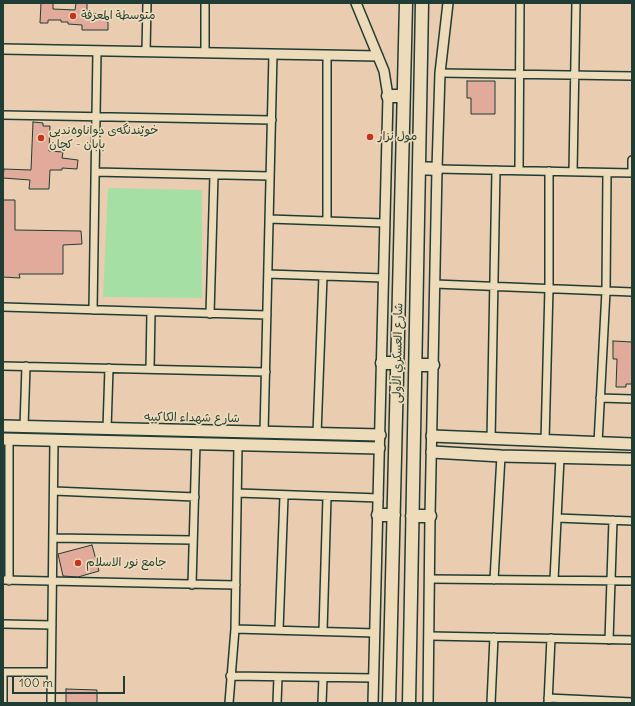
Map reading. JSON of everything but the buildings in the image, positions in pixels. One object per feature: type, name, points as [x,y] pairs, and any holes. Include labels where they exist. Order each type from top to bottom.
[{"type":"main road","name":"شارع العسكري الأولى","points":[[389,703],[406,3]]},
{"type":"main road","name":"شارع العسكري الأولى","points":[[409,703],[422,3]]},
{"type":"main road","points":[[388,96],[403,96]]},
{"type":"main road","points":[[419,168],[437,168]]},
{"type":"main road","points":[[382,363],[398,363]]},
{"type":"main road","points":[[416,365],[433,365]]},
{"type":"main road","name":"شارع شهداء الكاكييه","points":[[3,426],[380,436]]},
{"type":"main road","points":[[396,433],[414,434]]},
{"type":"main road","points":[[432,436],[491,440],[632,444]]},
{"type":"main road","points":[[6,439],[379,448]]},
{"type":"main road","points":[[476,454],[477,439]]},
{"type":"main road","points":[[396,450],[413,451]]},
{"type":"main road","points":[[432,452],[501,456],[632,459]]},
{"type":"main road","points":[[378,515],[394,515]]},
{"type":"main road","points":[[412,516],[430,516]]},
{"type":"street","points":[[146,3],[146,52]]},
{"type":"street","points":[[205,3],[205,53]]},
{"type":"street","points":[[356,3],[386,79],[388,96],[373,703]]},
{"type":"street","points":[[428,703],[437,168],[440,73],[448,3]]},
{"type":"street","points":[[518,170],[521,74],[520,3]]},
{"type":"street","points":[[574,172],[576,3]]},
{"type":"street","points":[[3,49],[378,56]]},
{"type":"street","points":[[93,310],[97,51]]},
{"type":"street","points":[[264,433],[273,54]]},
{"type":"street","points":[[327,55],[327,221]]},
{"type":"street","points":[[440,73],[632,76]]},
{"type":"street","points":[[3,115],[272,120]]},
{"type":"street","points":[[437,168],[632,173],[632,160]]},
{"type":"street","points":[[491,440],[496,170]]},
{"type":"street","points":[[545,441],[549,288],[549,171]]},
{"type":"street","points":[[95,172],[270,176]]},
{"type":"street","points":[[598,443],[606,291],[607,173]]},
{"type":"street","points":[[210,314],[214,175]]},
{"type":"street","points":[[269,220],[384,223]]},
{"type":"street","points":[[268,274],[383,278]]},
{"type":"street","points":[[317,434],[323,276]]},
{"type":"street","points":[[435,284],[632,292]]},
{"type":"street","points":[[3,307],[267,315]]},
{"type":"street","points":[[150,369],[151,312]]},
{"type":"street","points":[[3,366],[266,372]]},
{"type":"street","points":[[24,427],[26,366]]},
{"type":"street","points":[[107,429],[109,368]]},
{"type":"street","points":[[600,398],[632,399]]},
{"type":"street","points":[[6,439],[6,580],[236,585]]},
{"type":"street","points":[[51,703],[54,440]]},
{"type":"street","points":[[192,585],[196,444]]},
{"type":"street","points":[[229,703],[235,629],[238,444]]},
{"type":"street","points":[[494,580],[501,456]]},
{"type":"street","points":[[554,580],[560,458]]},
{"type":"street","points":[[54,491],[195,497]]},
{"type":"street","points":[[238,493],[284,496],[378,498]]},
{"type":"street","points":[[279,630],[284,496]]},
{"type":"street","points":[[323,631],[327,497]]},
{"type":"street","points":[[557,518],[632,521]]},
{"type":"street","points":[[609,640],[613,520]]},
{"type":"street","points":[[53,538],[193,540]]},
{"type":"street","points":[[430,579],[632,581]]},
{"type":"street","points":[[3,624],[52,625]]},
{"type":"street","points":[[235,629],[375,633]]},
{"type":"street","points":[[430,636],[494,636],[632,640]]},
{"type":"street","points":[[491,703],[494,636]]},
{"type":"street","points":[[551,638],[548,700],[632,702]]},
{"type":"street","points":[[3,703],[3,672],[51,672]]},
{"type":"street","points":[[230,676],[374,678]]},
{"type":"street","points":[[277,703],[278,677]]},
{"type":"street","points":[[322,703],[323,678]]},
{"type":"green space","points":[[108,188],[202,190],[202,298],[103,297]]},
{"type":"place","name":"متوسطة المعرفة","points":[[73,16]]},
{"type":"place","name":"مول نزار","points":[[370,137]]},
{"type":"place","name":"خوێندنگەی دواناوەندیی بابان - کچان","points":[[41,138]]},
{"type":"place","name":"جامع نور الاسلام","points":[[78,563]]}]
